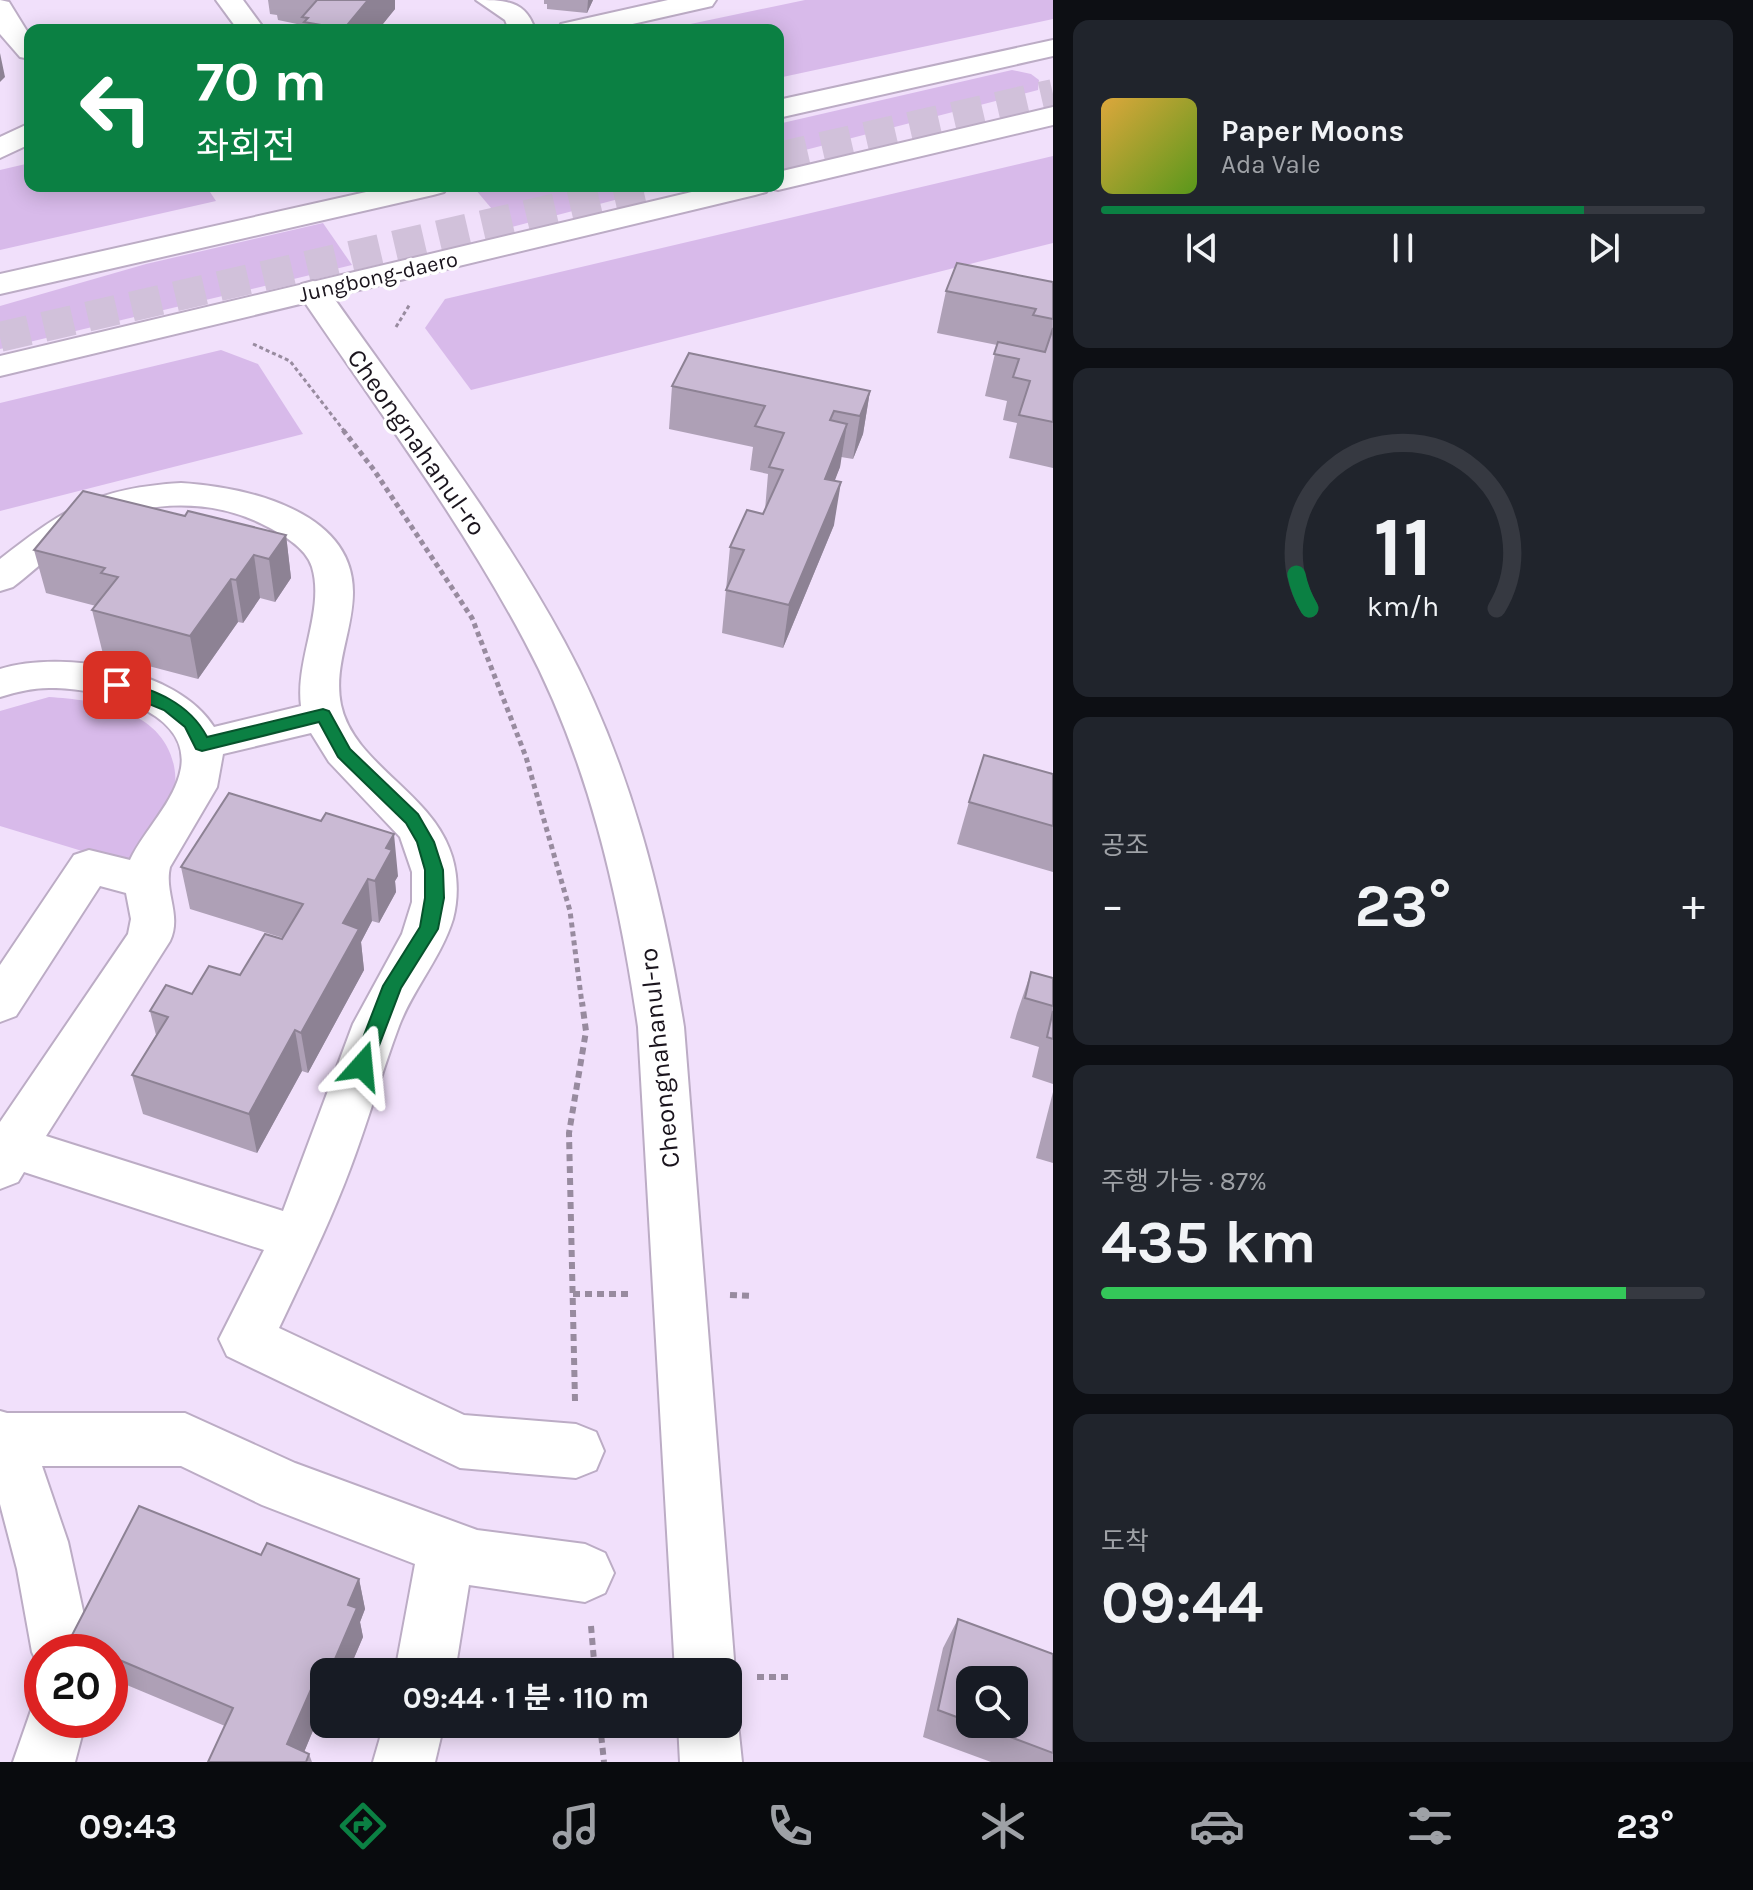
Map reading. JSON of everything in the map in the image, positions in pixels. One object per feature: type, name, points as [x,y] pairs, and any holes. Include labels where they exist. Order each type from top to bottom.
[{"type":"main road","points":[[229,0],[247,24]]},
{"type":"main road","points":[[489,0],[511,11],[521,24]]},
{"type":"main road","points":[[597,24],[703,0]]},
{"type":"main road","points":[[0,8],[15,37],[24,45]]},
{"type":"main road","points":[[0,42],[24,49]]},
{"type":"main road","points":[[784,108],[1053,48]]},
{"type":"main road","points":[[1003,59],[1053,61]]},
{"type":"main road","points":[[784,180],[1045,116]]},
{"type":"main road","points":[[0,149],[24,135]]},
{"type":"main road","points":[[0,284],[406,192]]},
{"type":"main road","name":"Jungbong-daero","points":[[0,366],[730,192]]},
{"type":"main road","name":"Cheongnahanul-ro","points":[[313,291],[522,597],[571,697],[615,812],[650,953],[661,1027],[704,1658]]},
{"type":"main road","points":[[0,578],[73,522],[100,509],[167,496],[200,495],[256,505],[302,531],[332,567],[335,588],[317,685],[323,715],[344,753],[412,819],[425,842],[434,870],[434,898],[429,929],[393,986],[297,1238],[246,1339],[460,1441],[576,1451]]},
{"type":"main road","points":[[3,675],[68,675],[99,680],[170,706],[191,723],[202,745],[204,762],[196,785],[157,847],[146,871],[153,926],[4,1152],[297,1238]]},
{"type":"main road","points":[[202,745],[323,715]]},
{"type":"main road","points":[[0,1003],[17,946],[89,867],[147,881]]},
{"type":"main road","points":[[59,1634],[39,1532],[20,1475],[1,1438],[185,1439],[282,1486],[477,1559],[585,1573]]},
{"type":"main road","points":[[427,1658],[447,1548]]},
{"type":"main road","points":[[44,1762],[51,1738]]},
{"type":"main road","points":[[404,1762],[410,1738]]},
{"type":"main road","points":[[709,1738],[711,1762]]},
{"type":"path","points":[[290,361],[374,470],[472,618],[526,757],[570,911],[586,1031],[569,1133],[576,1451]]},
{"type":"path","points":[[601,1738],[604,1762]]},
{"type":"shaded area","points":[[805,0],[1053,0],[1053,19],[784,77],[784,24],[691,24]]},
{"type":"shaded area","points":[[1012,70],[1031,74],[1039,80],[1038,90],[784,155],[784,123]]},
{"type":"shaded area","points":[[1053,156],[1053,243],[471,390],[425,328],[445,299]]},
{"type":"shaded area","points":[[24,164],[24,192],[210,192],[216,201],[0,250],[0,170]]},
{"type":"shaded area","points":[[478,192],[645,192],[508,228]]},
{"type":"shaded area","points":[[323,223],[352,265],[0,349],[0,306],[146,264]]},
{"type":"shaded area","points":[[221,350],[258,364],[303,434],[0,511],[0,403]]},
{"type":"shaded area","points":[[49,697],[87,701],[125,712],[157,732],[167,747],[175,774],[173,797],[128,865],[0,826],[0,711]]},
{"type":"building","points":[[317,0],[368,0],[348,24],[315,24],[304,22],[308,18],[302,17]]},
{"type":"building","points":[[957,263],[1053,282],[1053,319],[1033,315],[1036,309],[946,291]]},
{"type":"building","points":[[1053,328],[1053,422],[1019,415],[1030,381],[1013,377],[1019,359],[994,354],[998,342],[1045,352]]},
{"type":"building","points":[[689,353],[870,391],[860,416],[834,411],[830,420],[847,424],[825,479],[841,482],[789,605],[726,590],[744,550],[730,547],[747,510],[763,514],[783,470],[769,467],[784,433],[755,426],[765,406],[672,386]]},
{"type":"building","points":[[83,491],[185,516],[188,511],[286,535],[269,559],[254,555],[236,580],[231,579],[190,636],[92,610],[118,577],[101,573],[105,568],[34,550]]},
{"type":"building","points":[[984,755],[1053,774],[1053,826],[969,802]]},
{"type":"building","points":[[229,793],[321,821],[326,813],[394,834],[386,848],[392,850],[375,881],[368,879],[343,923],[359,929],[301,1033],[295,1030],[249,1114],[132,1075],[168,1017],[150,1011],[166,985],[192,994],[209,966],[240,975],[265,934],[282,939],[303,904],[181,867]]},
{"type":"building","points":[[1031,972],[1053,978],[1053,1006],[1025,998]]},
{"type":"building","points":[[1053,1011],[1053,1039],[1047,1037]]},
{"type":"building","points":[[139,1506],[261,1555],[267,1543],[359,1579],[348,1605],[357,1608],[335,1658],[310,1658],[310,1692],[287,1744],[309,1754],[306,1762],[208,1762],[233,1708],[128,1664],[128,1634],[73,1634]]},
{"type":"building","points":[[958,1619],[1053,1654],[1053,1753],[1013,1738],[1028,1738],[1028,1666],[956,1666],[956,1717],[938,1710]]},
{"type":"tunnel","points":[[784,156],[1053,94]]},
{"type":"tunnel","points":[[0,337],[626,192]]},
{"type":"route","points":[[117,685],[170,706],[191,723],[202,745],[323,715],[344,753],[412,819],[425,842],[434,870],[429,929],[393,986],[362,1066]]}]
